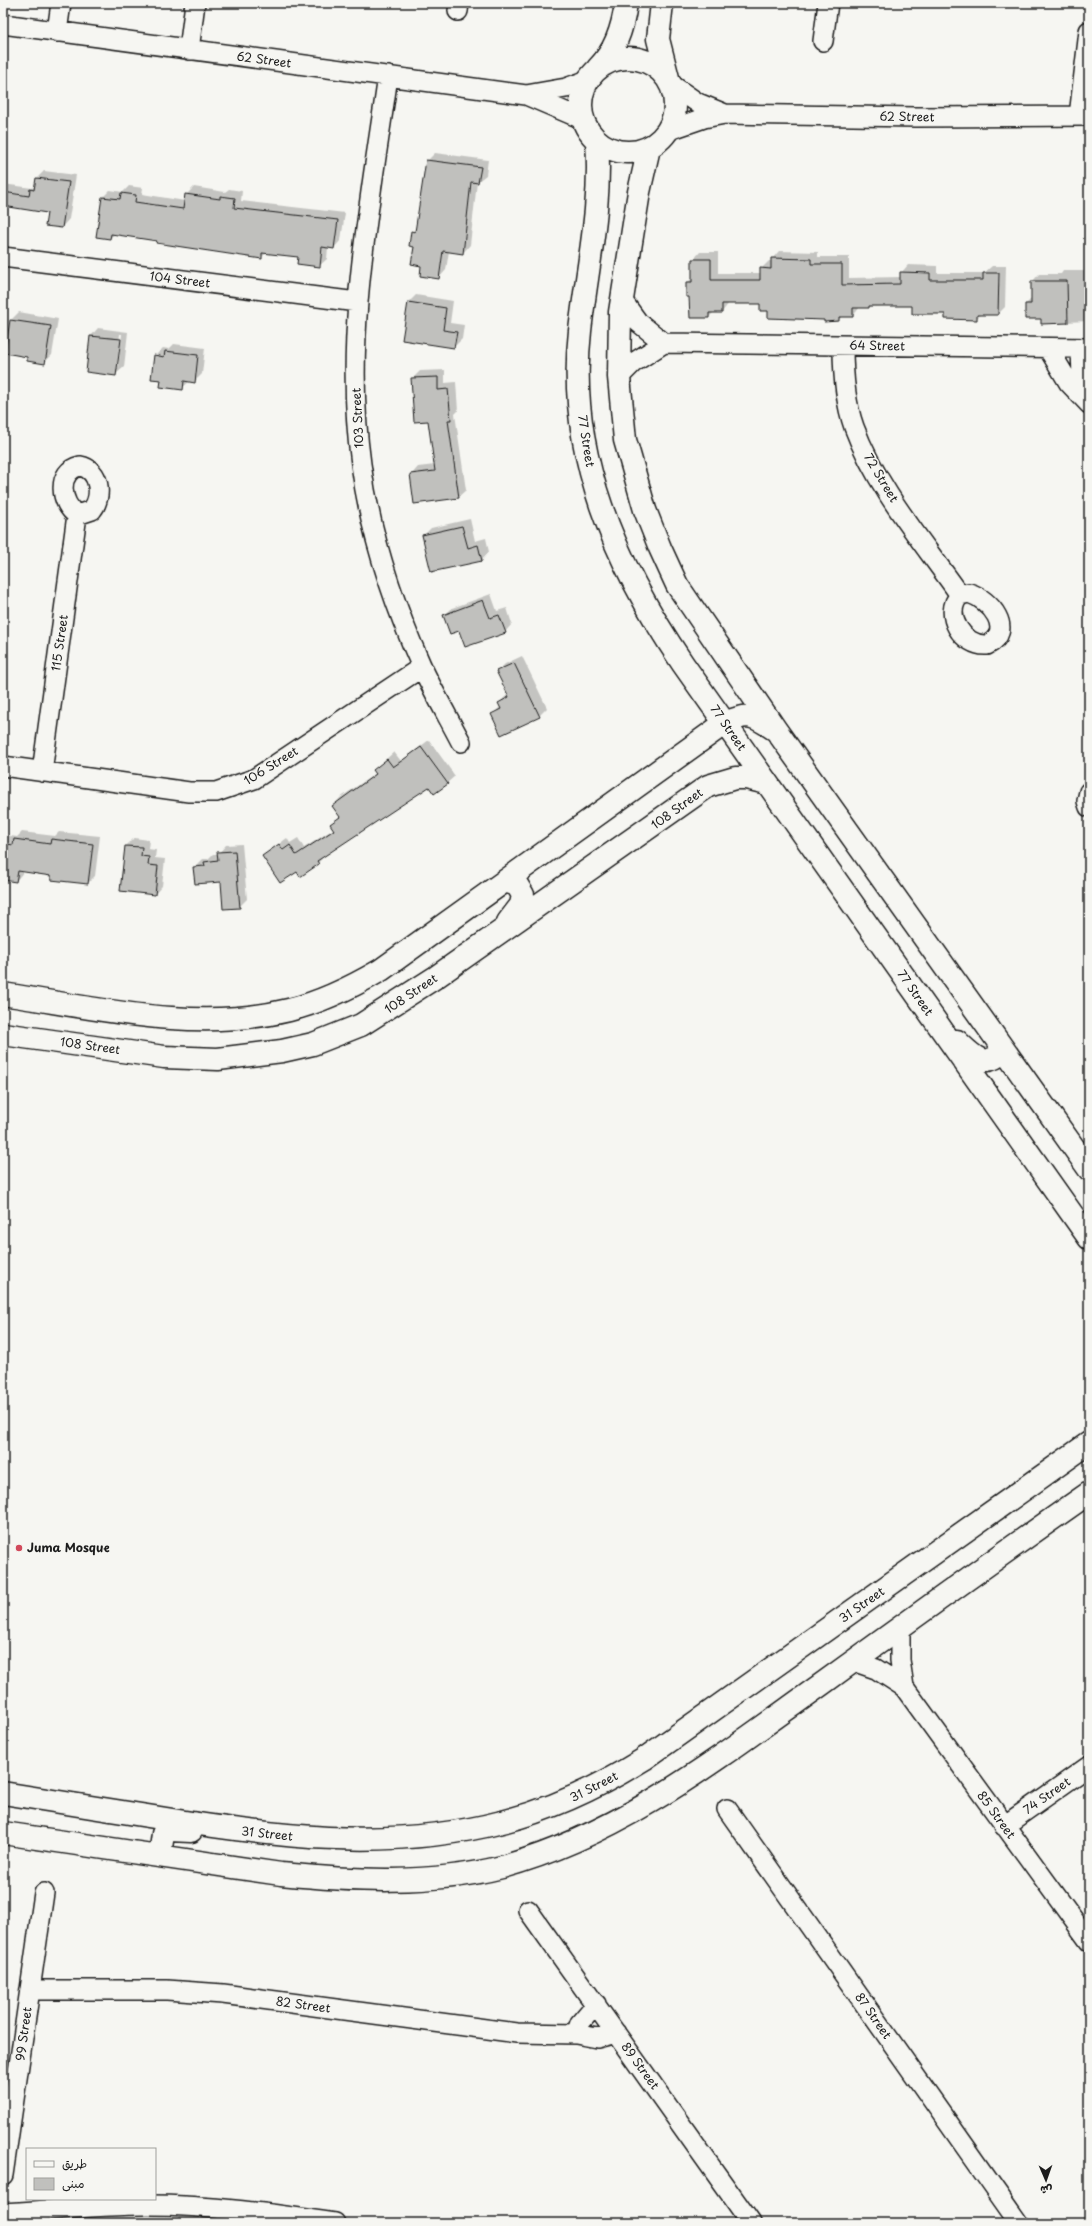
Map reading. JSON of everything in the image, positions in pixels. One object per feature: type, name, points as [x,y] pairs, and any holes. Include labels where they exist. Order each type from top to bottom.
[{"type":"street","points":[[57,32],[61,3]]},
{"type":"street","points":[[190,50],[195,3]]},
{"type":"street","points":[[626,3],[620,36],[606,60],[592,75],[582,92],[580,106],[582,119],[591,135],[598,142],[609,148],[622,152],[636,152],[649,148],[660,140],[669,130],[676,108],[658,38],[662,3]]},
{"type":"street","points":[[823,41],[828,3]]},
{"type":"street","name":"62 Street","points":[[3,24],[526,94],[566,88],[592,75]]},
{"type":"street","points":[[1084,116],[1089,32]]},
{"type":"street","points":[[592,75],[617,59],[634,58],[651,63],[670,82]]},
{"type":"street","name":"103 Street","points":[[388,76],[357,302],[356,410],[361,465],[372,519],[386,571],[422,667],[462,742]]},
{"type":"street","name":"62 Street","points":[[670,82],[698,103],[725,114]]},
{"type":"street","name":"62 Street","points":[[526,94],[582,119]]},
{"type":"street","name":"62 Street","points":[[669,130],[704,118],[725,114],[916,118],[1084,116]]},
{"type":"street","name":"77 Street","points":[[598,142],[598,198],[580,332],[578,358],[581,411],[592,480],[602,513],[613,540],[639,594],[660,630],[1089,1238]]},
{"type":"street","points":[[649,148],[639,192],[622,300],[619,338],[619,377],[626,440],[645,510],[660,548],[677,585],[776,730],[1004,1051],[1080,1145],[1089,1169]]},
{"type":"street","name":"104 Street","points":[[3,257],[357,302]]},
{"type":"street","points":[[619,377],[633,363],[664,342],[638,322],[622,300]]},
{"type":"street","name":"64 Street","points":[[664,342],[844,346],[1085,348]]},
{"type":"street","name":"72 Street","points":[[844,346],[843,367],[849,409],[861,444],[883,485],[960,595]]},
{"type":"street","points":[[1048,348],[1069,383],[1089,404]]},
{"type":"street","points":[[1085,348],[1082,376],[1089,398]]},
{"type":"street","name":"115 Street","points":[[42,772],[77,515]]},
{"type":"street","name":"106 Street","points":[[3,766],[189,792],[216,792],[229,789],[254,779],[422,667]]},
{"type":"street","points":[[3,994],[145,1015],[186,1019],[234,1018],[289,1010],[338,993],[380,970],[725,723],[741,716],[752,716],[776,730]]},
{"type":"street","name":"108 Street","points":[[3,1034],[164,1057],[191,1059],[250,1056],[314,1044],[361,1025],[398,1003],[708,786],[735,778],[746,778],[767,783]]},
{"type":"street","points":[[1089,792],[1087,801],[1089,808]]},
{"type":"street","points":[[500,932],[524,900],[521,889],[517,885],[505,881]]},
{"type":"street","points":[[932,1017],[975,1058],[986,1060],[993,1059],[1004,1051]]},
{"type":"street","name":"31 Street","points":[[3,1793],[245,1832],[287,1837],[382,1839],[470,1829],[533,1813],[592,1789],[644,1760],[1089,1443]]},
{"type":"street","points":[[3,1833],[281,1874],[326,1878],[416,1878],[459,1874],[499,1867],[539,1856],[575,1842],[648,1805],[685,1782],[1089,1493]]},
{"type":"street","name":"85 Street","points":[[900,1628],[900,1660],[904,1687]]},
{"type":"street","name":"85 Street","points":[[853,1661],[876,1669],[904,1687],[1089,1941]]},
{"type":"street","name":"74 Street","points":[[1004,1826],[1089,1766]]},
{"type":"street","name":"87 Street","points":[[727,1809],[1019,2223]]},
{"type":"street","points":[[163,1856],[161,1840],[163,1834],[169,1830],[187,1830],[261,1841],[287,1837]]},
{"type":"street","name":"99 Street","points":[[3,2175],[44,1893]]},
{"type":"street","name":"89 Street","points":[[528,1910],[751,2223]]},
{"type":"street","name":"82 Street","points":[[30,1990],[168,1990],[223,1994],[517,2033],[576,2034],[597,2038],[616,2033]]},
{"type":"street","points":[[576,2034],[580,2023],[596,2004]]},
{"type":"street","points":[[3,2213],[93,2207],[156,2206],[245,2211],[335,2223]]},
{"type":"building","points":[[426,160],[481,167],[478,183],[471,182],[463,254],[443,251],[439,279],[420,276],[421,266],[411,264],[414,247],[409,246],[411,231],[415,232]]},
{"type":"building","points":[[36,178],[69,182],[62,228],[45,226],[47,213],[3,206],[3,192],[29,196],[30,189],[34,190]]},
{"type":"building","points":[[121,193],[136,195],[135,202],[183,209],[185,194],[220,199],[220,196],[235,198],[234,208],[338,220],[334,249],[322,247],[320,267],[297,264],[298,257],[262,253],[262,259],[156,243],[157,241],[111,234],[110,239],[96,237],[102,197],[120,199]]},
{"type":"building","points":[[771,258],[811,259],[811,264],[842,264],[842,285],[900,284],[900,272],[930,273],[930,280],[983,280],[983,273],[999,273],[998,315],[977,315],[977,320],[945,319],[945,314],[912,314],[912,306],[869,306],[869,308],[853,308],[853,317],[839,317],[839,321],[824,322],[824,320],[768,318],[768,311],[760,311],[760,304],[722,304],[722,313],[709,313],[709,318],[690,318],[689,297],[686,297],[686,282],[692,282],[692,259],[711,259],[711,280],[760,280],[760,268],[771,269]]},
{"type":"building","points":[[1031,281],[1067,281],[1068,323],[1041,324],[1041,319],[1025,319],[1025,304],[1031,304]]},
{"type":"building","points":[[408,302],[446,308],[443,330],[457,332],[454,348],[402,340]]},
{"type":"building","points":[[10,320],[51,326],[45,364],[27,361],[27,357],[5,353]]},
{"type":"building","points":[[90,336],[121,339],[116,376],[86,372]]},
{"type":"building","points":[[165,351],[198,355],[195,383],[184,381],[183,390],[160,387],[161,380],[151,379],[154,355],[164,357]]},
{"type":"building","points":[[438,377],[438,390],[448,389],[451,420],[448,420],[459,498],[414,504],[410,474],[435,471],[428,421],[414,422],[411,378]]},
{"type":"building","points":[[462,526],[468,548],[478,545],[482,561],[431,572],[422,535]]},
{"type":"building","points":[[483,600],[490,618],[499,615],[506,633],[465,647],[459,631],[450,634],[443,615]]},
{"type":"building","points":[[514,663],[540,717],[501,735],[491,714],[501,709],[498,703],[509,697],[496,671]]},
{"type":"building","points":[[421,747],[448,784],[434,794],[429,787],[317,861],[319,864],[300,877],[297,872],[280,883],[262,856],[279,844],[283,850],[290,845],[296,855],[334,830],[330,824],[340,817],[332,806],[376,774],[373,770],[387,759],[393,767]]},
{"type":"building","points":[[14,839],[50,844],[51,839],[93,844],[88,884],[51,880],[51,876],[18,871],[16,882],[3,880],[3,843],[13,845]]},
{"type":"building","points":[[125,846],[142,847],[141,856],[149,857],[148,865],[158,866],[155,895],[120,891]]},
{"type":"building","points":[[235,851],[240,908],[223,909],[221,882],[195,884],[193,867],[205,866],[204,862],[218,860],[217,852]]},
{"type":"place","name":"Juma Mosque","points":[[19,1548]]}]
